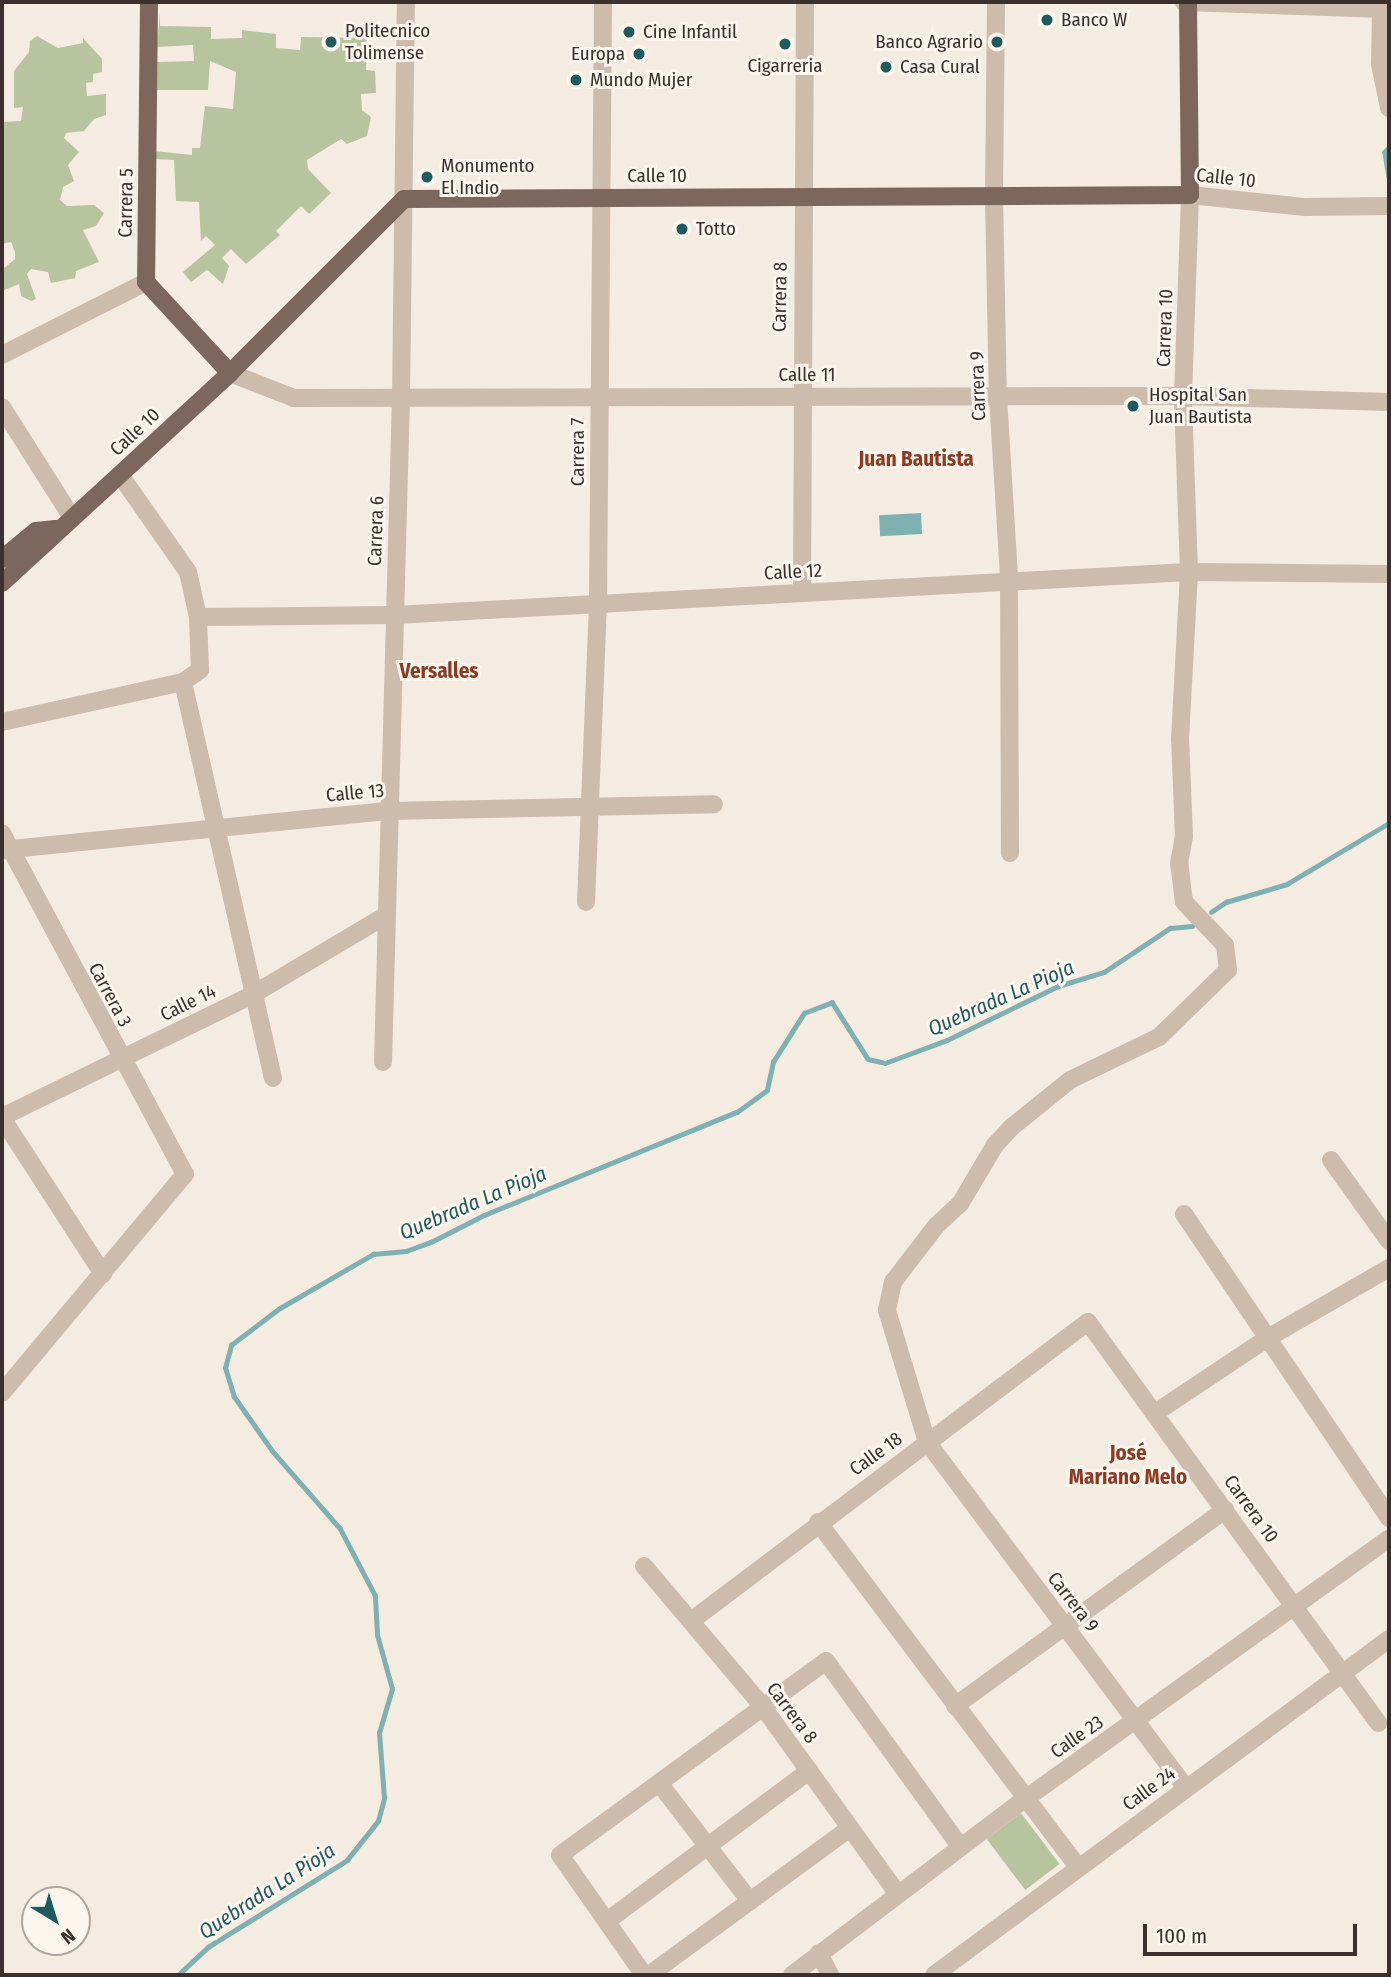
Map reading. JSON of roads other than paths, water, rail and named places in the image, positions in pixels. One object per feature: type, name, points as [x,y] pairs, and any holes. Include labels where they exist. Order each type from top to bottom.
[{"type":"main road","name":"Carrera 5","points":[[146,282],[149,2]]},
{"type":"main road","name":"Carrera 10","points":[[1186,2],[1190,195]]},
{"type":"main road","name":"Calle 10","points":[[56,529],[120,475],[230,373],[404,199],[1190,195]]},
{"type":"main road","points":[[146,282],[230,373]]},
{"type":"main road","points":[[2,559],[36,531],[56,529]]},
{"type":"main road","points":[[2,583],[48,545],[56,529]]},
{"type":"street","name":"Carrera 6","points":[[383,1062],[401,398],[405,2]]},
{"type":"street","name":"Carrera 7","points":[[586,902],[598,603],[603,2]]},
{"type":"street","name":"Carrera 8","points":[[802,593],[800,396],[805,2]]},
{"type":"street","name":"Carrera 9","points":[[996,2],[994,196],[998,397],[1009,579],[1010,853]]},
{"type":"street","points":[[1186,2],[1287,2],[1385,9],[1380,64],[1389,108]]},
{"type":"street","name":"Calle 10","points":[[1190,195],[1305,208],[1389,206]]},
{"type":"street","name":"Carrera 10","points":[[927,1442],[887,1310],[893,1282],[936,1226],[960,1204],[995,1145],[1032,1108],[1070,1080],[1159,1037],[1218,984],[1227,970],[1224,945],[1184,902],[1179,864],[1184,837],[1180,739],[1189,572],[1183,396],[1190,195]]},
{"type":"street","points":[[2,355],[146,282]]},
{"type":"street","name":"Calle 11","points":[[230,373],[295,398],[1183,396],[1389,402]]},
{"type":"street","points":[[2,407],[71,516]]},
{"type":"street","points":[[2,722],[183,682],[200,670],[198,617],[188,572],[120,475]]},
{"type":"street","name":"Calle 12","points":[[198,617],[395,615],[1009,579],[1189,572],[1389,575]]},
{"type":"street","points":[[183,682],[213,826],[273,1078]]},
{"type":"street","name":"Calle 13","points":[[4,843],[389,811],[592,804],[714,804]]},
{"type":"street","name":"Carrera 3","points":[[4,843],[185,1174],[103,1274]]},
{"type":"street","name":"Calle 14","points":[[2,1118],[252,995],[387,915]]},
{"type":"street","points":[[2,1118],[103,1274],[2,1393]]},
{"type":"street","points":[[1331,1160],[1389,1241]]},
{"type":"street","points":[[1184,1214],[1389,1518]]},
{"type":"street","points":[[1155,1413],[1266,1339],[1389,1268]]},
{"type":"street","name":"Carrera 10","points":[[1088,1322],[1296,1606],[1378,1723]]},
{"type":"street","name":"Calle 18","points":[[691,1621],[818,1522],[1088,1322]]},
{"type":"street","name":"Carrera 9","points":[[927,1442],[1186,1788]]},
{"type":"street","points":[[955,1706],[1226,1510]]},
{"type":"street","points":[[818,1522],[1077,1866]]},
{"type":"street","name":"Calle 23","points":[[792,1975],[1025,1798],[1137,1721],[1389,1538]]},
{"type":"street","name":"Carrera 8","points":[[644,1566],[762,1707],[897,1893]]},
{"type":"street","name":"Calle 24","points":[[934,1975],[1077,1866],[1389,1639]]},
{"type":"street","points":[[850,1828],[647,1975],[560,1855],[825,1661],[960,1846]]},
{"type":"street","points":[[607,1922],[809,1771]]},
{"type":"street","points":[[659,1783],[750,1901]]},
{"type":"street","points":[[819,1953],[830,1975]]},
{"type":"water","points":[[921,513],[922,534],[880,536],[879,515]]},
{"type":"waterway","name":"Quebrada La Pioja","points":[[1389,148],[1385,152],[1389,176]]},
{"type":"waterway","name":"Quebrada La Pioja","points":[[1211,912],[1226,902],[1287,884],[1389,823]]},
{"type":"waterway","name":"Quebrada La Pioja","points":[[178,1975],[208,1947],[347,1860],[378,1821],[384,1798],[379,1733],[392,1689],[377,1635],[375,1596],[340,1529],[272,1451],[234,1397],[225,1368],[231,1345],[280,1308],[373,1254],[406,1251],[431,1242],[484,1215],[737,1112],[767,1090],[773,1062],[804,1013],[832,1002],[868,1059],[885,1063],[947,1040],[1058,986],[1104,972],[1170,928],[1192,926]]},
{"type":"place","name":"Banco W","points":[[1047,20]]},
{"type":"place","name":"Cine Infantil","points":[[629,32]]},
{"type":"place","name":"Politecnico Tolimense","points":[[331,42]]},
{"type":"place","name":"Banco Agrario","points":[[997,42]]},
{"type":"place","name":"Cigarreria","points":[[785,44]]},
{"type":"place","name":"Europa","points":[[639,54]]},
{"type":"place","name":"Casa Cural","points":[[886,67]]},
{"type":"place","name":"Mundo Mujer","points":[[576,80]]},
{"type":"place","name":"Monumento El Indio","points":[[427,177]]},
{"type":"place","name":"Totto","points":[[682,229]]},
{"type":"place","name":"Hospital San Juan Bautista","points":[[1133,406]]},
{"type":"district","name":"Juan Bautista","points":[[916,459]]},
{"type":"district","name":"Versalles","points":[[439,671]]},
{"type":"district","name":"José Mariano Melo","points":[[1128,1465]]}]
